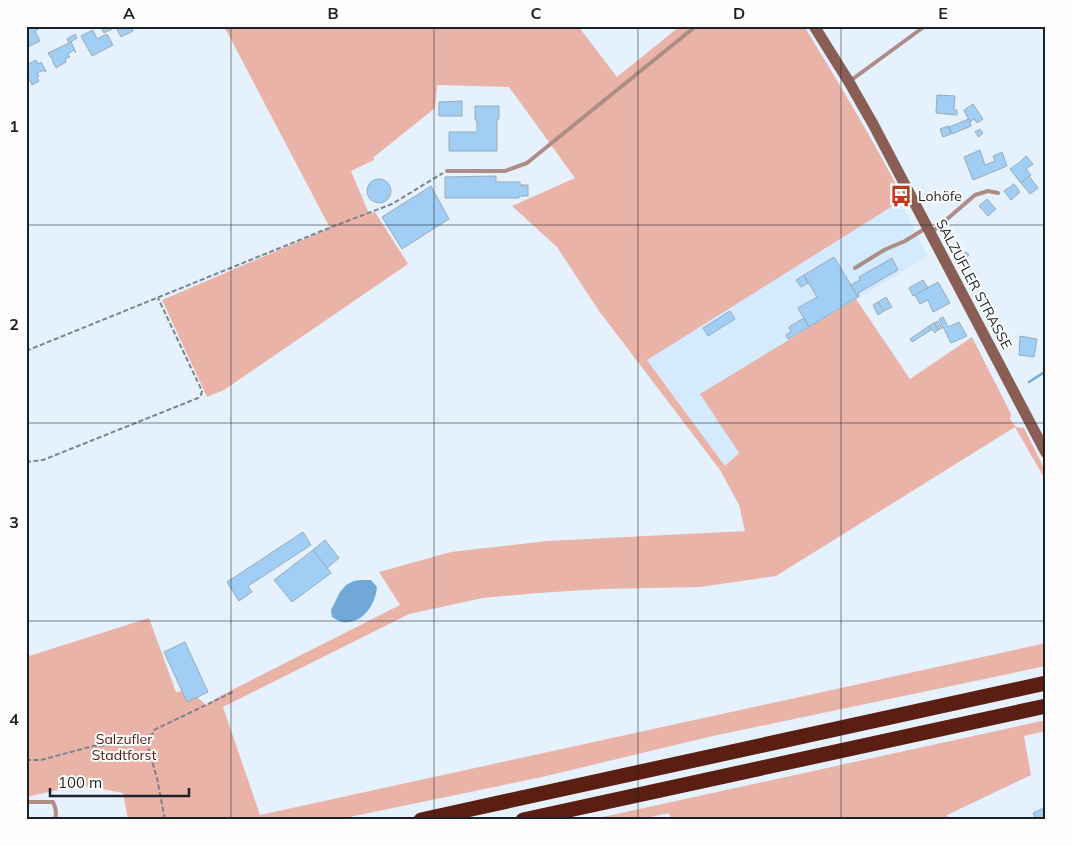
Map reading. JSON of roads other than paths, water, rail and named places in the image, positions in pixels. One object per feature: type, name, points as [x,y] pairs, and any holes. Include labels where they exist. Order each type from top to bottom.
[{"type":"highway","points":[[420,820],[1046,684]]},
{"type":"highway","points":[[523,820],[1046,706]]},
{"type":"main road","name":"SALZUFLER STRASSE","points":[[814,26],[849,82],[1046,453]]},
{"type":"lane","points":[[447,171],[505,171],[527,163],[696,26]]},
{"type":"lane","points":[[849,82],[925,26]]},
{"type":"lane","points":[[854,268],[884,250],[929,230],[975,195],[988,191],[998,193]]},
{"type":"lane","points":[[26,802],[53,802],[56,809],[55,820]]},
{"type":"water","points":[[361,580],[371,580],[377,587],[374,600],[367,612],[357,620],[350,622],[342,622],[332,617],[331,610],[340,592],[346,585]]},
{"type":"waterway","points":[[1029,382],[1046,371]]},
{"type":"place","name":"Lohöfe","points":[[901,196]]},
{"type":"park label","name":"Salzufler Stadtforst","points":[[124,748]]}]
